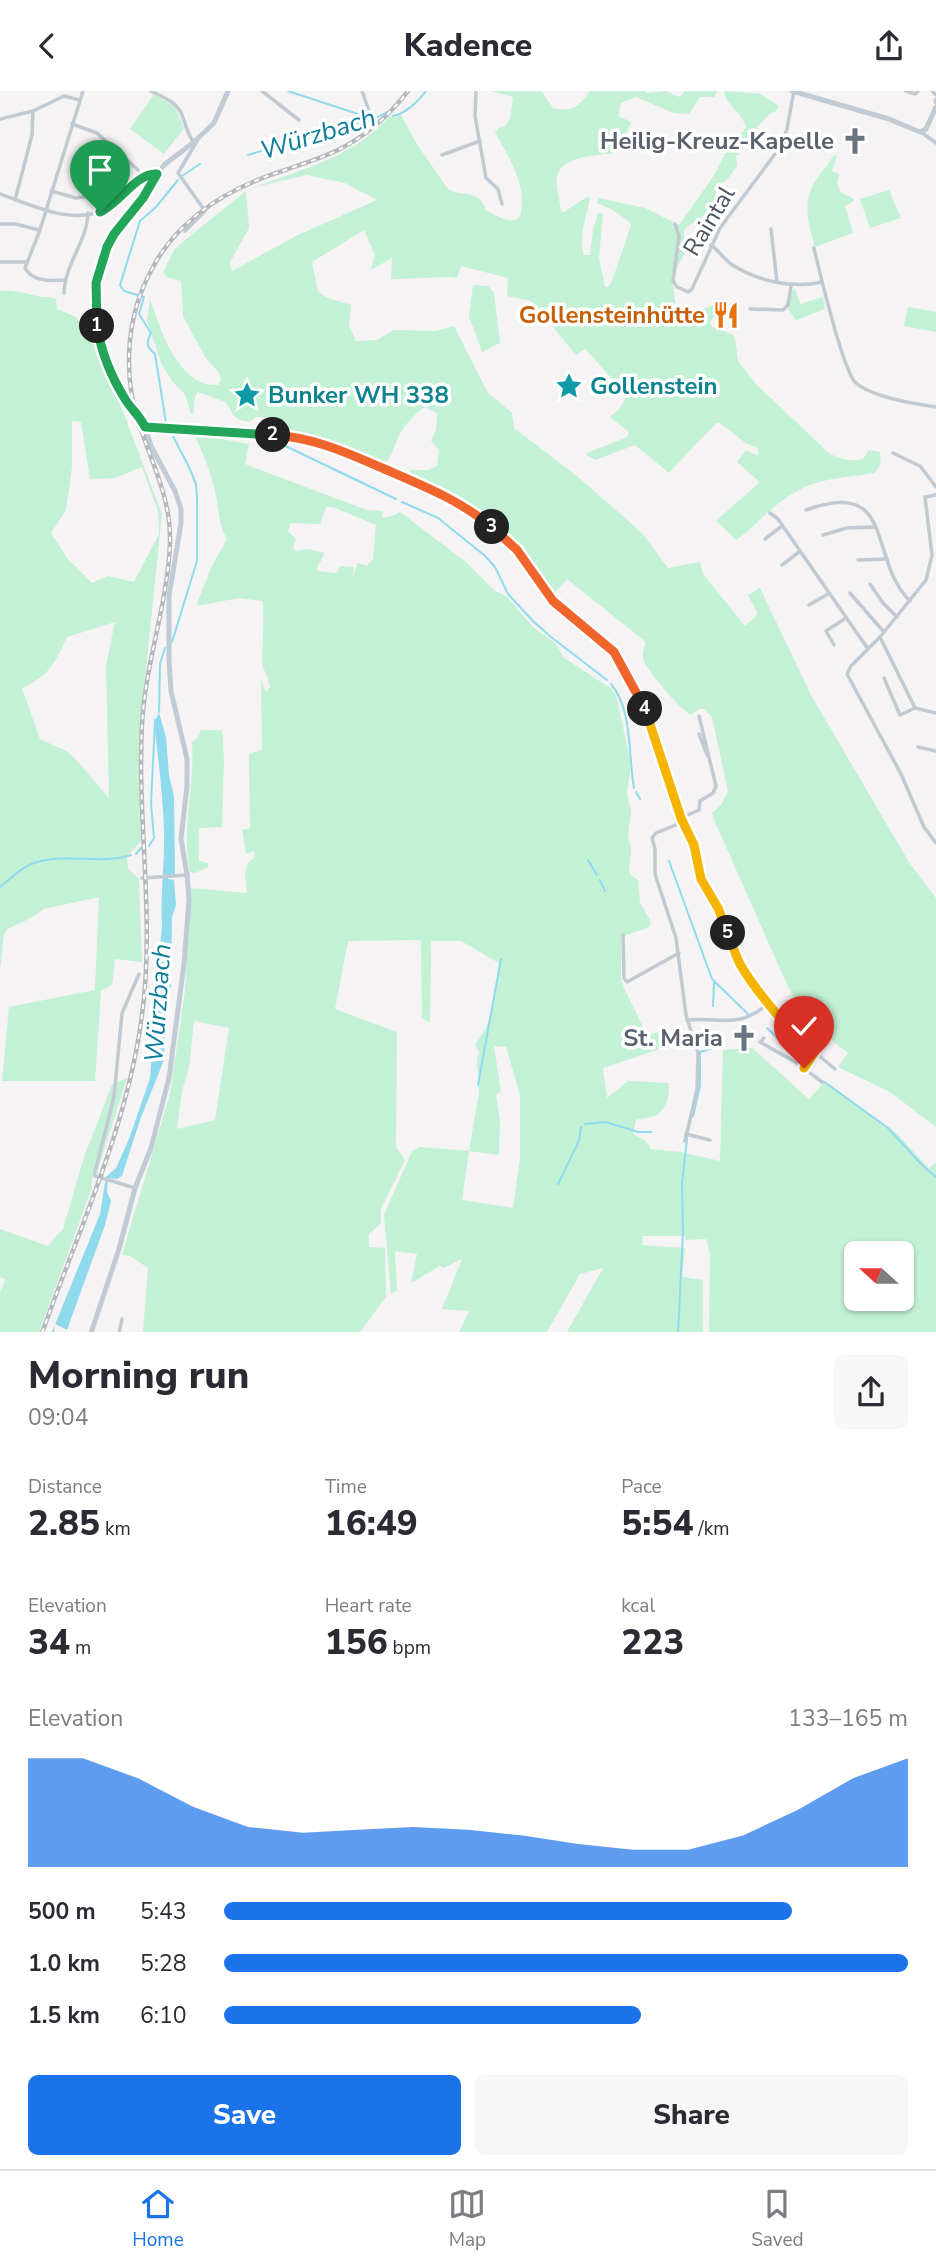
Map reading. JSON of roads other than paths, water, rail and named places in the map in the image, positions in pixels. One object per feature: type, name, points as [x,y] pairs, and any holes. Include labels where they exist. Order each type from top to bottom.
[{"type":"main road","points":[[91,1332],[119,1249],[135,1188],[151,1148],[164,1098],[173,1052],[188,913],[187,876],[181,839],[188,772],[184,739],[171,691],[168,610],[181,509],[175,491],[151,446],[145,427],[125,400],[113,375],[101,346],[95,302],[98,275],[110,240],[143,198],[164,165],[214,123],[228,91]]},
{"type":"main road","points":[[793,91],[810,93],[918,131],[927,125],[936,101]]},
{"type":"street","points":[[65,280],[45,280],[29,274],[25,268],[40,230],[83,91]]},
{"type":"street","points":[[151,91],[176,106],[182,114],[187,133],[196,140],[178,173],[205,211],[185,231]]},
{"type":"street","points":[[262,91],[299,120]]},
{"type":"street","points":[[362,91],[370,114]]},
{"type":"street","points":[[476,91],[475,115],[486,178],[498,188],[502,204]]},
{"type":"street","name":"Raintal","points":[[675,224],[679,236],[673,281],[686,292],[692,289],[711,244],[729,216],[780,146],[787,129],[793,91]]},
{"type":"street","points":[[906,91],[915,94],[918,91]]},
{"type":"street","points":[[932,91],[936,101]]},
{"type":"street","points":[[0,119],[33,111],[64,96],[79,100]]},
{"type":"street","points":[[15,200],[32,135],[33,111]]},
{"type":"street","points":[[72,123],[97,133],[138,170]]},
{"type":"street","points":[[918,131],[936,143]]},
{"type":"street","points":[[442,155],[480,141]]},
{"type":"street","points":[[51,191],[76,198],[89,196],[125,159]]},
{"type":"street","points":[[0,194],[45,211],[62,214],[88,213],[106,209],[146,175],[157,174]]},
{"type":"street","points":[[64,293],[68,267],[84,234],[88,213]]},
{"type":"street","points":[[0,225],[16,224],[40,230]]},
{"type":"street","points":[[771,229],[777,283]]},
{"type":"street","points":[[711,244],[730,263],[777,283],[791,286],[822,282]]},
{"type":"street","points":[[814,248],[849,372],[854,381],[862,387],[896,399],[936,407]]},
{"type":"street","points":[[0,262],[27,262]]},
{"type":"street","points":[[750,309],[783,310],[788,305],[791,286]]},
{"type":"street","points":[[145,427],[312,440],[335,447],[464,506],[517,550],[553,601],[619,657],[646,713],[682,820],[694,845],[701,879],[718,908],[739,962],[798,1038],[835,1069]]},
{"type":"street","points":[[893,453],[920,466],[936,487]]},
{"type":"street","points":[[936,495],[925,497],[932,562],[926,580],[880,637],[849,668],[848,677],[901,774],[924,827],[936,843]]},
{"type":"street","points":[[806,510],[834,502],[851,501],[863,509],[875,527],[895,580],[911,601]]},
{"type":"street","points":[[770,513],[782,526],[868,649]]},
{"type":"street","points":[[765,539],[782,526]]},
{"type":"street","points":[[823,535],[847,528],[875,527]]},
{"type":"street","points":[[782,565],[799,552]]},
{"type":"street","points":[[858,560],[887,558]]},
{"type":"street","points":[[870,584],[897,617]]},
{"type":"street","points":[[809,605],[828,593]]},
{"type":"street","points":[[850,593],[884,632]]},
{"type":"street","points":[[834,645],[826,631],[846,618]]},
{"type":"street","points":[[880,637],[915,708]]},
{"type":"street","points":[[884,678],[900,715],[915,708],[936,713]]},
{"type":"street","points":[[685,1141],[697,1090],[697,1048],[687,1020],[675,932],[655,874],[652,838],[656,833],[699,810],[700,801],[716,789],[699,716]]},
{"type":"street","points":[[699,734],[710,758]]},
{"type":"street","points":[[918,747],[936,751]]},
{"type":"street","points":[[142,878],[187,876]]},
{"type":"street","points":[[623,935],[624,978],[627,982],[679,953]]},
{"type":"street","points":[[135,1188],[95,1176],[95,1172],[114,1097],[122,1013],[139,974]]},
{"type":"street","points":[[687,1020],[736,1021],[751,1016],[770,1003]]},
{"type":"street","points":[[764,1038],[760,1041],[822,1082]]},
{"type":"street","points":[[804,1068],[814,1053]]},
{"type":"street","points":[[686,1134],[710,1140]]},
{"type":"street","points":[[120,1332],[122,1319]]},
{"type":"water","points":[[159,713],[166,737],[169,775],[174,796],[175,874],[168,876],[168,879],[174,880],[176,905],[172,917],[171,987],[164,1060],[140,1120],[122,1176],[117,1179],[108,1178],[107,1192],[111,1201],[105,1225],[67,1330],[55,1324],[100,1214],[106,1177],[116,1168],[129,1139],[150,1078],[162,924],[164,843],[154,722]]},
{"type":"waterway","points":[[288,91],[369,120]]},
{"type":"waterway","name":"Würzbach","points":[[393,116],[411,107],[426,91]]},
{"type":"waterway","name":"Würzbach","points":[[248,155],[378,117],[387,112]]},
{"type":"waterway","name":"Würzbach","points":[[182,176],[200,164]]},
{"type":"waterway","name":"Würzbach","points":[[172,642],[197,561],[196,484],[166,423],[155,354],[148,344],[151,333],[139,314],[144,297],[124,291],[120,285],[140,221],[156,207],[178,180]]},
{"type":"waterway","points":[[192,427],[240,430]]},
{"type":"waterway","points":[[239,437],[277,442],[396,499]]},
{"type":"waterway","points":[[402,502],[438,518],[484,555],[495,567],[508,594],[533,621],[607,680]]},
{"type":"waterway","name":"Würzbach","points":[[159,712],[160,664],[165,648]]},
{"type":"waterway","points":[[611,684],[618,695],[626,720],[634,788]]},
{"type":"waterway","points":[[149,846],[154,838],[151,804],[155,720]]},
{"type":"waterway","points":[[636,792],[640,799]]},
{"type":"waterway","points":[[136,854],[141,848]]},
{"type":"waterway","points":[[0,887],[22,869],[37,862],[108,859],[131,855]]},
{"type":"waterway","points":[[588,860],[597,875]]},
{"type":"waterway","points":[[669,861],[712,979],[748,1014]]},
{"type":"waterway","points":[[600,880],[605,891]]},
{"type":"waterway","points":[[478,1085],[501,959]]},
{"type":"waterway","points":[[713,1006],[714,983]]},
{"type":"waterway","points":[[767,1028],[803,1063]]},
{"type":"waterway","points":[[710,1045],[711,1032]]},
{"type":"waterway","points":[[693,1116],[700,1086],[700,1052],[710,1049]]},
{"type":"waterway","points":[[823,1081],[888,1128],[936,1177]]},
{"type":"waterway","points":[[585,1124],[606,1122],[638,1132],[651,1132]]},
{"type":"waterway","points":[[558,1184],[579,1141],[581,1127]]},
{"type":"waterway","points":[[678,1332],[683,1233],[682,1183],[687,1139]]},
{"type":"railway","points":[[42,1332],[114,1137],[135,1056],[146,979],[142,725],[147,679],[165,588],[170,527],[164,497],[134,407],[131,387],[130,346],[137,306],[152,269],[186,224],[215,202],[248,184],[338,150],[376,125],[408,91]]},
{"type":"place","name":"Heilig-Kreuz-Kapelle","points":[[855,141]]},
{"type":"place","name":"Gollensteinhütte","points":[[726,315]]},
{"type":"place","name":"Gollenstein","points":[[569,386]]},
{"type":"place","name":"Bunker WH 338","points":[[247,395]]},
{"type":"place","name":"St. Maria","points":[[744,1038]]}]
